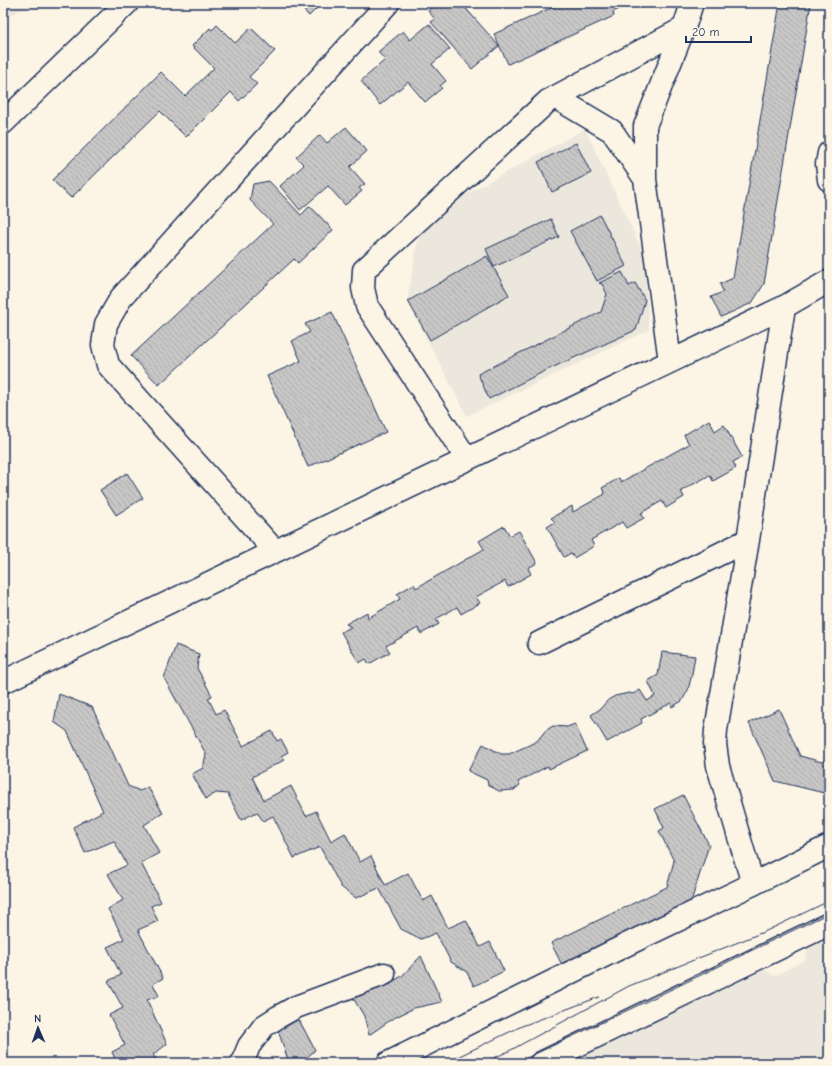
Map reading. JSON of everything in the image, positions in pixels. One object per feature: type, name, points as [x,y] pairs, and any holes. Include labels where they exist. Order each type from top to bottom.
[{"type":"street","points":[[3,123],[126,3]]},
{"type":"street","points":[[275,551],[108,365],[103,345],[106,324],[120,298],[388,3]]},
{"type":"street","points":[[670,361],[645,179],[645,126],[684,28],[692,3]]},
{"type":"street","points":[[467,459],[367,306],[363,288],[364,270],[548,101],[684,28]]},
{"type":"street","points":[[555,97],[612,131],[645,179]]},
{"type":"street","points":[[829,153],[827,164],[829,180]]},
{"type":"street","points":[[3,682],[784,307],[829,282]]},
{"type":"street","points":[[753,884],[718,766],[716,730],[748,540],[784,307]]},
{"type":"street","points":[[539,643],[748,540]]},
{"type":"street","points":[[388,1063],[829,846]]},
{"type":"street","points":[[540,1063],[829,924]]},
{"type":"street","points":[[242,1063],[249,1046],[264,1026],[278,1016],[296,1007],[384,974]]},
{"type":"shaded area","points":[[3,3],[36,3],[3,19]]},
{"type":"shaded area","points":[[585,129],[644,254],[649,330],[467,416],[407,301],[422,218]]},
{"type":"shaded area","points":[[829,925],[829,1063],[561,1063],[757,964],[774,976],[805,960],[810,935]]},
{"type":"building","points":[[297,3],[322,3],[309,16]]},
{"type":"building","points":[[434,3],[461,3],[499,46],[472,69],[431,22],[435,19],[428,11]]},
{"type":"building","points":[[562,3],[632,3],[613,12],[614,16],[508,64],[494,34]]},
{"type":"building","points":[[780,3],[811,3],[764,284],[752,303],[721,317],[711,297],[723,292],[720,284],[733,278]]},
{"type":"building","points":[[429,24],[450,49],[432,64],[446,81],[440,86],[442,88],[425,102],[408,82],[380,105],[361,81],[385,60],[378,52],[403,31],[410,40]]},
{"type":"building","points":[[217,25],[235,43],[251,28],[275,51],[249,77],[257,84],[239,101],[231,92],[186,137],[160,111],[71,198],[52,180],[161,72],[185,96],[214,68],[192,46],[210,28],[212,30]]},
{"type":"building","points":[[346,127],[367,151],[350,167],[365,184],[359,188],[362,191],[345,205],[328,186],[300,210],[280,186],[304,165],[296,157],[320,135],[327,143]]},
{"type":"building","points":[[576,143],[591,173],[552,192],[538,162]]},
{"type":"building","points":[[269,181],[301,215],[310,206],[333,230],[298,263],[294,259],[159,385],[131,356],[273,224],[250,200],[253,184]]},
{"type":"building","points":[[600,215],[626,266],[597,281],[570,231]]},
{"type":"building","points":[[551,219],[559,237],[494,267],[486,249]]},
{"type":"building","points":[[487,256],[509,295],[430,340],[408,301]]},
{"type":"building","points":[[622,272],[629,286],[635,283],[645,300],[636,330],[547,370],[489,399],[478,374],[601,312],[607,294],[602,284],[599,283]]},
{"type":"building","points":[[332,312],[386,432],[308,467],[267,376],[301,361],[292,341],[310,332],[305,324]]},
{"type":"building","points":[[709,420],[715,431],[724,425],[742,457],[733,462],[736,468],[713,481],[710,475],[681,491],[684,497],[666,508],[662,501],[641,513],[644,518],[626,528],[622,522],[591,540],[594,546],[574,558],[571,553],[564,557],[547,527],[555,522],[551,518],[572,506],[573,512],[605,494],[602,488],[619,478],[621,482],[689,444],[684,435]]},
{"type":"building","points":[[127,473],[143,498],[116,515],[100,490]]},
{"type":"building","points":[[504,526],[510,536],[519,531],[537,563],[528,568],[531,574],[508,587],[505,581],[476,597],[480,603],[461,614],[457,607],[436,619],[439,624],[421,634],[418,628],[386,646],[390,652],[369,664],[366,659],[359,663],[341,632],[351,627],[346,624],[367,612],[368,618],[400,599],[397,594],[414,584],[416,588],[484,549],[479,541]]},
{"type":"building","points":[[176,645],[199,654],[197,668],[212,696],[208,698],[216,714],[224,710],[243,746],[272,731],[277,741],[281,739],[288,752],[281,756],[284,760],[252,777],[264,800],[291,786],[306,816],[316,811],[331,841],[345,833],[360,862],[371,856],[385,885],[408,873],[423,901],[432,896],[448,928],[466,920],[480,947],[490,942],[504,971],[474,986],[466,971],[451,962],[436,933],[421,939],[401,929],[379,888],[356,898],[341,887],[320,847],[294,858],[273,816],[263,821],[257,812],[241,820],[228,794],[216,793],[206,799],[192,774],[203,768],[206,754],[164,678]]},
{"type":"building","points":[[662,652],[695,656],[688,690],[682,701],[672,707],[671,703],[641,719],[642,723],[607,742],[591,715],[600,709],[608,700],[615,696],[629,693],[633,694],[640,690],[647,701],[655,696],[648,681],[658,675]]},
{"type":"building","points":[[59,694],[92,707],[128,786],[140,791],[148,787],[163,813],[144,825],[159,853],[141,863],[161,902],[151,906],[158,921],[138,930],[163,978],[153,984],[159,996],[147,1000],[167,1044],[153,1055],[159,1062],[157,1063],[117,1063],[112,1052],[125,1045],[109,1015],[123,1008],[108,981],[121,975],[107,947],[124,939],[108,909],[123,900],[108,874],[127,865],[114,841],[85,853],[73,827],[103,811],[67,731],[54,722]]},
{"type":"building","points":[[779,709],[800,756],[822,762],[829,758],[829,794],[775,781],[749,723]]},
{"type":"building","points":[[575,724],[587,751],[549,769],[548,766],[518,782],[520,785],[514,790],[499,791],[488,785],[487,780],[468,771],[483,744],[501,754],[509,754],[537,741],[545,731],[553,726],[567,727]]},
{"type":"building","points":[[683,795],[709,845],[687,914],[566,973],[551,943],[667,887],[674,861],[659,831],[664,828],[655,809]]},
{"type":"building","points":[[421,956],[442,1002],[414,1008],[392,1019],[369,1035],[364,1016],[352,996],[385,986],[402,976]]},
{"type":"building","points":[[298,1018],[315,1050],[301,1063],[289,1063],[278,1030]]},
{"type":"tram line","points":[[483,1063],[509,1051],[629,986],[766,931],[829,901]]},
{"type":"tram line","points":[[516,1063],[829,913]]},
{"type":"tram line","points":[[445,1063],[522,1026],[599,997]]}]
